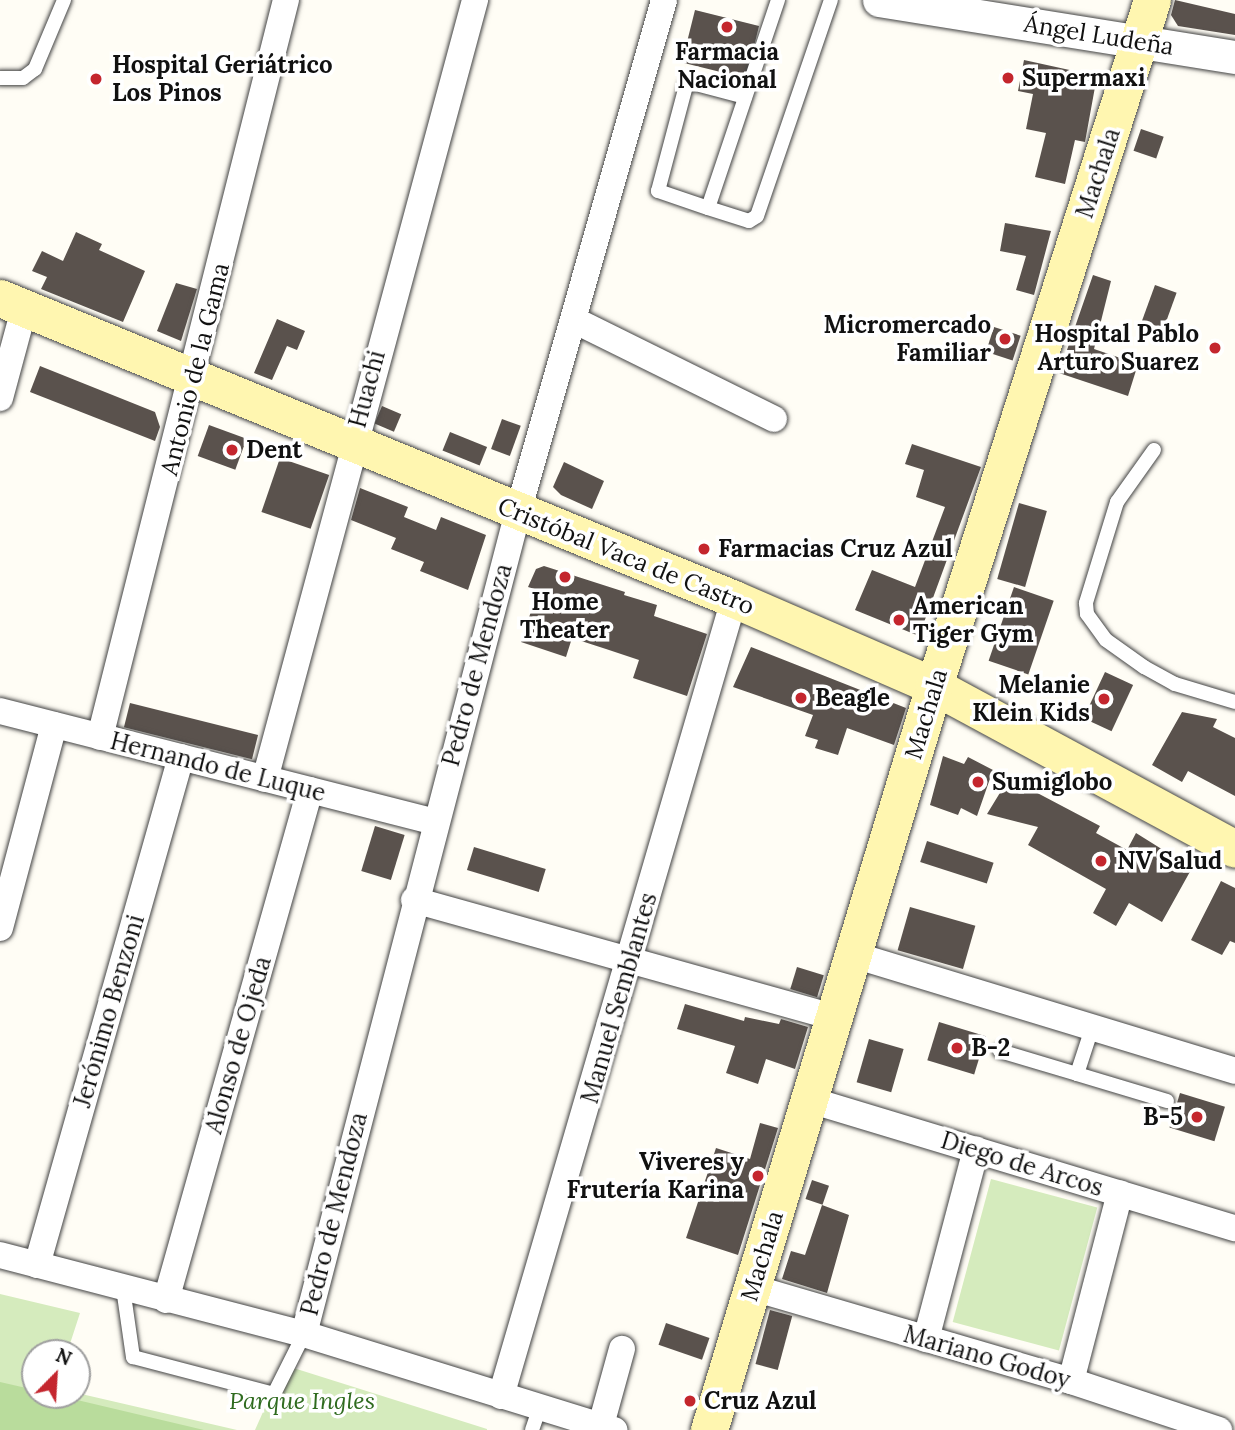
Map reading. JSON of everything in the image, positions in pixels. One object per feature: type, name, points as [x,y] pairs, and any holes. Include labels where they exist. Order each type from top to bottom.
[{"type":"main road","name":"Machala","points":[[709,1430],[836,1018],[934,686],[1152,0]]},
{"type":"main road","name":"Cristóbal Vaca de Castro","points":[[12,304],[734,599],[934,686],[1235,849]]},
{"type":"street","name":"Antonio de la Gama","points":[[100,737],[193,380],[286,0]]},
{"type":"street","name":"Huachi","points":[[265,779],[352,445],[475,0]]},
{"type":"street","name":"Pedro de Mendoza","points":[[304,1334],[414,900],[518,512],[664,0]]},
{"type":"street","name":"Ángel Ludeña","points":[[879,0],[946,5],[1235,57]]},
{"type":"street","points":[[0,398],[12,304]]},
{"type":"street","points":[[574,320],[774,419]]},
{"type":"street","name":"Manuel Semblantes","points":[[501,1396],[630,963],[734,599]]},
{"type":"street","name":"Hernando de Luque","points":[[0,711],[435,822]]},
{"type":"street","points":[[0,928],[54,725]]},
{"type":"street","name":"Jerónimo Benzoni","points":[[37,1265],[181,757]]},
{"type":"street","name":"Alonso de Ojeda","points":[[166,1300],[310,790]]},
{"type":"street","points":[[414,900],[630,963],[836,1018]]},
{"type":"street","points":[[854,955],[1235,1072]]},
{"type":"street","name":"Diego de Arcos","points":[[810,1100],[1235,1228]]},
{"type":"street","points":[[926,1339],[976,1150]]},
{"type":"street","points":[[1071,1381],[1120,1193]]},
{"type":"street","points":[[0,1255],[304,1334],[501,1396],[536,1418],[608,1428],[622,1349]]},
{"type":"street","name":"Mariano Godoy","points":[[753,1288],[1071,1381],[1219,1430]]},
{"type":"lane","points":[[0,78],[23,78],[35,69],[64,0]]},
{"type":"lane","points":[[708,208],[778,0]]},
{"type":"lane","points":[[745,97],[692,83],[686,86],[658,191],[749,221],[757,216],[831,0]]},
{"type":"lane","points":[[1154,450],[1116,502],[1086,603],[1087,614],[1106,639],[1144,667],[1175,684],[1235,702]]},
{"type":"lane","points":[[1077,1074],[1092,1028]]},
{"type":"lane","points":[[1000,1051],[1167,1101]]},
{"type":"lane","points":[[123,1288],[133,1357],[274,1394],[304,1334]]},
{"type":"green space","points":[[991,1179],[1097,1207],[1059,1350],[953,1322]]},
{"type":"green space","name":"Parque Ingles","points":[[0,1294],[80,1313],[72,1339],[21,1339],[21,1409],[91,1409],[91,1396],[237,1430],[0,1430]]},
{"type":"green space","name":"Parque Ingles","points":[[284,1365],[487,1429],[487,1430],[255,1430]]},
{"type":"green space","points":[[0,1382],[21,1387],[21,1409],[91,1409],[91,1403],[204,1430],[0,1430]]},
{"type":"building","points":[[1175,0],[1235,14],[1235,35],[1178,26],[1171,15]]},
{"type":"building","points":[[695,10],[759,26],[746,78],[682,62]]},
{"type":"building","points":[[1024,60],[1097,76],[1085,142],[1075,140],[1065,184],[1035,177],[1046,133],[1026,129],[1033,94],[1018,91]]},
{"type":"building","points":[[1141,129],[1164,137],[1156,159],[1134,151]]},
{"type":"building","points":[[1005,223],[1051,231],[1034,295],[1016,290],[1026,256],[1000,251]]},
{"type":"building","points":[[76,232],[102,244],[99,250],[145,271],[123,322],[41,289],[47,277],[32,271],[42,251],[63,261]]},
{"type":"building","points":[[1093,275],[1111,281],[1094,349],[1138,364],[1128,396],[1059,373]]},
{"type":"building","points":[[176,283],[197,289],[181,341],[157,331]]},
{"type":"building","points":[[1155,285],[1177,293],[1164,329],[1142,321]]},
{"type":"building","points":[[277,319],[305,331],[297,350],[287,346],[272,380],[254,373]]},
{"type":"building","points":[[994,327],[1021,336],[1013,360],[986,352]]},
{"type":"building","points":[[40,366],[155,412],[160,427],[155,441],[30,392]]},
{"type":"building","points":[[382,406],[401,414],[394,432],[375,423]]},
{"type":"building","points":[[502,419],[521,426],[510,456],[491,449]]},
{"type":"building","points":[[209,425],[247,439],[235,470],[198,456]]},
{"type":"building","points":[[450,432],[487,447],[480,466],[443,451]]},
{"type":"building","points":[[912,444],[981,467],[919,636],[855,610],[872,570],[915,587],[945,507],[916,497],[924,470],[905,464]]},
{"type":"building","points":[[280,458],[329,475],[311,529],[261,512]]},
{"type":"building","points":[[564,462],[604,481],[592,509],[561,495],[553,487]]},
{"type":"building","points":[[360,488],[408,507],[404,517],[436,530],[441,517],[486,535],[468,590],[420,571],[424,562],[391,549],[396,538],[351,520]]},
{"type":"building","points":[[1019,503],[1047,511],[1025,587],[997,579]]},
{"type":"building","points":[[544,566],[657,605],[654,616],[707,634],[687,696],[633,678],[639,660],[606,649],[572,638],[566,657],[521,642],[538,590],[528,587],[536,569]]},
{"type":"building","points":[[1014,587],[1054,601],[1028,674],[989,661]]},
{"type":"building","points":[[751,647],[906,708],[894,745],[847,728],[838,755],[815,748],[818,740],[805,736],[813,715],[733,687]]},
{"type":"building","name":"Melanie Klein Kids","points":[[1105,672],[1133,685],[1112,731],[1083,718]]},
{"type":"building","points":[[130,703],[258,735],[252,759],[124,727]]},
{"type":"building","points":[[1182,712],[1217,719],[1213,727],[1235,738],[1235,796],[1188,771],[1182,782],[1152,765]]},
{"type":"building","points":[[943,756],[964,764],[968,757],[993,770],[977,816],[961,808],[958,815],[930,805]]},
{"type":"building","points":[[1009,778],[1100,826],[1096,833],[1127,850],[1136,833],[1192,868],[1162,922],[1129,903],[1116,926],[1093,913],[1106,889],[1028,845],[1038,827],[987,814]]},
{"type":"building","points":[[375,826],[405,835],[391,880],[361,871]]},
{"type":"building","points":[[927,841],[994,863],[987,884],[920,862]]},
{"type":"building","points":[[474,847],[546,869],[539,892],[467,870]]},
{"type":"building","points":[[1221,881],[1235,888],[1235,943],[1230,941],[1222,955],[1191,940]]},
{"type":"building","points":[[910,907],[975,926],[963,969],[898,950]]},
{"type":"building","points":[[797,967],[824,975],[817,997],[790,989]]},
{"type":"building","points":[[685,1004],[744,1021],[745,1017],[779,1024],[781,1019],[808,1027],[795,1069],[766,1059],[758,1084],[726,1073],[735,1046],[677,1029]]},
{"type":"building","name":"B-2","points":[[939,1022],[986,1036],[974,1075],[927,1060]]},
{"type":"building","points":[[869,1039],[904,1049],[891,1092],[857,1082]]},
{"type":"building","name":"B-5","points":[[1180,1093],[1225,1107],[1214,1141],[1169,1127]]},
{"type":"building","points":[[760,1123],[778,1128],[738,1255],[686,1238],[716,1148],[750,1159]]},
{"type":"building","points":[[812,1180],[829,1186],[823,1205],[805,1199]]},
{"type":"building","points":[[822,1205],[849,1215],[827,1293],[782,1279],[791,1251],[805,1255]]},
{"type":"building","points":[[770,1310],[792,1316],[778,1370],[756,1364]]},
{"type":"building","points":[[666,1323],[709,1338],[702,1360],[659,1345]]},
{"type":"place","name":"Farmacia Nacional","points":[[727,27]]},
{"type":"place","name":"Supermaxi","points":[[1008,78]]},
{"type":"place","name":"Hospital Geriátrico Los Pinos","points":[[96,79]]},
{"type":"place","name":"Micromercado Familiar","points":[[1005,339]]},
{"type":"place","name":"Hospital Pablo Arturo Suarez","points":[[1215,348]]},
{"type":"place","name":"Dent","points":[[232,450]]},
{"type":"place","name":"Farmacias Cruz Azul","points":[[704,549]]},
{"type":"place","name":"Home Theater","points":[[565,577]]},
{"type":"place","name":"American Tiger Gym","points":[[899,620]]},
{"type":"place","name":"Beagle","points":[[801,698]]},
{"type":"place","name":"Melanie Klein Kids","points":[[1104,699]]},
{"type":"place","name":"Sumiglobo","points":[[978,782]]},
{"type":"place","name":"NV Salud","points":[[1101,861]]},
{"type":"place","name":"B-2","points":[[957,1048]]},
{"type":"place","name":"B-5","points":[[1197,1117]]},
{"type":"place","name":"Viveres y Frutería Karina","points":[[758,1176]]},
{"type":"place","name":"Cruz Azul","points":[[690,1401]]}]
